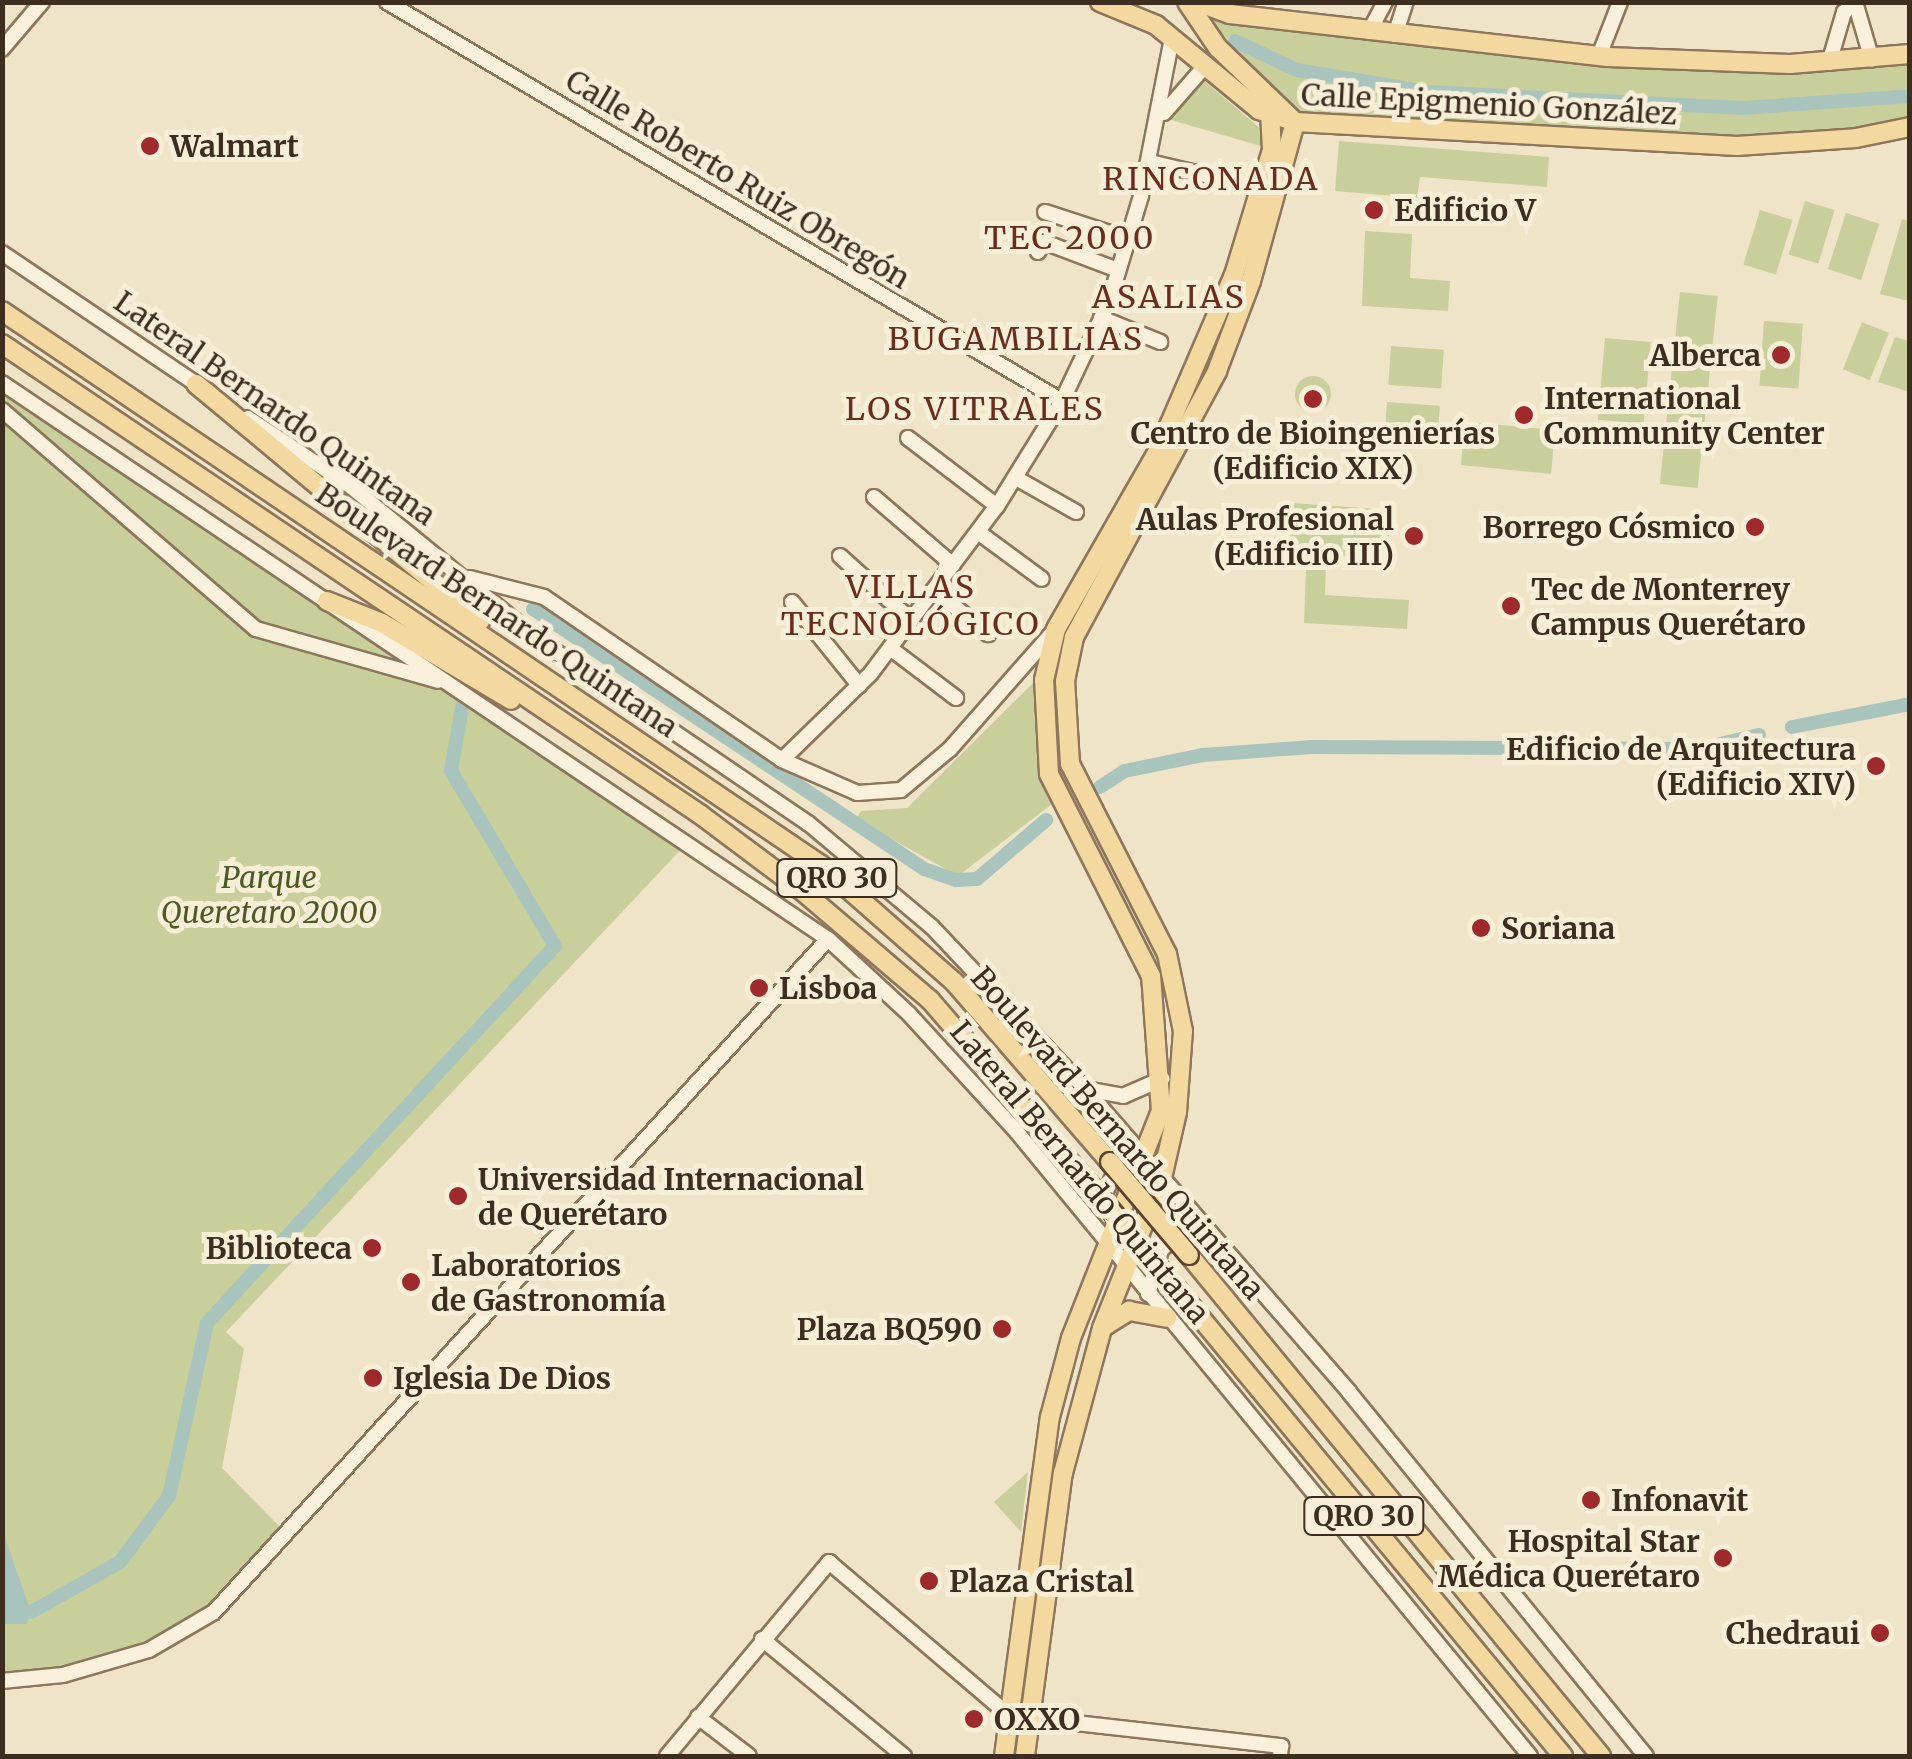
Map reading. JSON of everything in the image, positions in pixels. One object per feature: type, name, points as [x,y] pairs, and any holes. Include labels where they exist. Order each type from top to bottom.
[{"type":"main road","name":"Calle Epigmenio González","points":[[1100,2],[1172,38],[1270,116],[1295,122],[1737,146],[1910,128]]},
{"type":"main road","points":[[1025,1756],[1063,1473],[1102,1328],[1125,1262],[1162,1178],[1179,994],[1167,954],[1070,764],[1065,681],[1074,637],[1217,371],[1251,281],[1295,122],[1218,48],[1186,2]]},
{"type":"main road","name":"Calle Epigmenio González","points":[[1197,2],[1230,14],[1600,56],[1829,63],[1910,54]]},
{"type":"main road","points":[[1004,1756],[1043,1450],[1071,1338],[1107,1240],[1143,1157],[1168,1114],[1151,976],[1049,774],[1042,729],[1056,629],[1189,388],[1249,230],[1272,150],[1270,116]]},
{"type":"main road","name":"Boulevard Bernardo Quintana","points":[[2,311],[485,630],[542,674],[719,792],[872,908],[967,996],[1188,1255],[1604,1756]]},
{"type":"main road","name":"Boulevard Bernardo Quintana","points":[[2,344],[463,677],[579,732],[800,888],[930,1000],[1166,1276],[1562,1756]]},
{"type":"main road","points":[[196,384],[485,630]]},
{"type":"main road","points":[[327,601],[382,623],[463,677]]},
{"type":"main road","points":[[1102,1328],[1129,1311],[1167,1318]]},
{"type":"street","points":[[2,49],[42,2]]},
{"type":"street","name":"Calle Roberto Ruiz Obregón","points":[[387,2],[1062,401]]},
{"type":"street","points":[[1370,32],[1385,2]]},
{"type":"street","points":[[1395,35],[1406,2]]},
{"type":"street","points":[[1600,56],[1620,2]]},
{"type":"street","points":[[1829,63],[1844,12],[1855,3],[1872,60]]},
{"type":"street","points":[[782,760],[859,685],[890,648],[997,506],[1062,401],[1101,318],[1128,238],[1160,118],[1172,38]]},
{"type":"street","points":[[1160,118],[1206,66]]},
{"type":"street","points":[[1150,162],[1231,182]]},
{"type":"street","points":[[1045,212],[1128,238]]},
{"type":"street","points":[[1038,252],[1044,242],[1118,270]]},
{"type":"street","name":"Lateral Bernardo Quintana","points":[[2,253],[349,485],[538,639],[870,872],[979,974],[1085,1089],[1205,1227],[1646,1756]]},
{"type":"street","points":[[1101,318],[1160,342]]},
{"type":"street","points":[[2,384],[327,601]]},
{"type":"street","points":[[2,410],[256,629],[463,677]]},
{"type":"street","points":[[908,438],[997,506]]},
{"type":"street","points":[[1016,478],[1076,512]]},
{"type":"street","points":[[874,496],[953,565]]},
{"type":"street","points":[[978,532],[1042,579]]},
{"type":"street","points":[[840,556],[911,620]]},
{"type":"street","points":[[466,577],[544,598],[782,760],[856,792],[900,790],[950,749],[1056,629]]},
{"type":"street","points":[[934,590],[988,634]]},
{"type":"street","points":[[792,602],[859,685]]},
{"type":"street","points":[[890,648],[956,698]]},
{"type":"street","name":"Lateral Bernardo Quintana","points":[[489,689],[828,939],[909,1014],[1107,1240],[1167,1318],[1530,1756]]},
{"type":"street","points":[[2,1681],[63,1675],[149,1650],[214,1612],[828,939]]},
{"type":"street","points":[[1085,1089],[1123,1096],[1162,1079]]},
{"type":"street","points":[[1083,1212],[1104,1202],[1121,1160],[1107,1115]]},
{"type":"street","points":[[1148,1294],[1161,1250],[1176,1233],[1205,1227]]},
{"type":"street","points":[[667,1756],[830,1562],[1009,1715]]},
{"type":"street","points":[[762,1639],[904,1756]]},
{"type":"street","points":[[698,1717],[749,1756]]},
{"type":"street","points":[[1030,1718],[1280,1751]]},
{"type":"green space","points":[[1202,12],[1271,28],[1632,66],[1849,70],[1909,59],[1909,120],[1858,132],[1682,136],[1297,113]]},
{"type":"green space","points":[[1201,78],[1261,129],[1261,146],[1171,120]]},
{"type":"green space","points":[[1339,141],[1549,157],[1547,187],[1420,177],[1417,198],[1335,191]]},
{"type":"green space","points":[[1805,201],[1835,210],[1818,264],[1789,255]]},
{"type":"green space","points":[[1760,210],[1793,220],[1776,274],[1743,265]]},
{"type":"green space","points":[[1846,213],[1879,224],[1861,280],[1828,269]]},
{"type":"green space","points":[[1902,219],[1909,221],[1909,301],[1880,294]]},
{"type":"green space","points":[[1365,231],[1412,234],[1410,278],[1450,281],[1448,311],[1362,306]]},
{"type":"green space","points":[[1680,292],[1718,296],[1698,488],[1660,484]]},
{"type":"green space","name":"Alberca","points":[[1764,321],[1803,324],[1798,389],[1759,386]]},
{"type":"green space","points":[[1862,322],[1889,333],[1870,380],[1843,369]]},
{"type":"green space","points":[[1895,337],[1909,341],[1909,392],[1878,382]]},
{"type":"green space","points":[[1605,338],[1651,342],[1644,424],[1598,420]]},
{"type":"green space","points":[[1391,346],[1444,350],[1441,389],[1388,385]]},
{"type":"green space","points":[[1313,376],[1326,381],[1331,394],[1326,407],[1313,412],[1300,407],[1295,394],[1300,381]]},
{"type":"green space","name":"Parque Queretaro 2000","points":[[3,395],[420,674],[453,685],[689,841],[226,1332],[244,1349],[222,1468],[286,1533],[251,1579],[149,1650],[3,1684]]},
{"type":"green space","points":[[1387,402],[1440,406],[1437,443],[1384,439]]},
{"type":"green space","points":[[1479,423],[1555,430],[1551,474],[1461,465],[1463,439],[1478,440]]},
{"type":"green space","points":[[1292,503],[1391,510],[1387,559],[1289,552]]},
{"type":"green space","points":[[1306,566],[1326,567],[1325,595],[1409,600],[1407,629],[1304,623]]},
{"type":"green space","points":[[1035,681],[1052,804],[958,876],[856,819],[861,811],[907,808]]},
{"type":"green space","points":[[1028,1472],[1021,1532],[994,1502]]},
{"type":"water","points":[[2,1529],[31,1612],[27,1624],[3,1624]]},
{"type":"waterway","points":[[1235,41],[1297,70],[1427,92],[1744,108],[1910,96]]},
{"type":"waterway","points":[[533,609],[924,869],[956,880],[977,879],[1046,820]]},
{"type":"waterway","points":[[1792,727],[1910,704]]},
{"type":"waterway","points":[[31,1612],[120,1562],[169,1496],[207,1323],[555,946],[451,771],[462,707]]},
{"type":"waterway","points":[[1720,744],[1759,735]]},
{"type":"waterway","points":[[1100,787],[1125,771],[1203,755],[1313,747],[1688,749]]},
{"type":"place","name":"Walmart","points":[[150,146]]},
{"type":"place","name":"Edificio V","points":[[1374,210]]},
{"type":"place","name":"Alberca","points":[[1781,355]]},
{"type":"place","name":"Centro de Bioingenierías (Edificio XIX)","points":[[1313,399]]},
{"type":"place","name":"International Community Center","points":[[1524,415]]},
{"type":"place","name":"Borrego Cósmico","points":[[1755,527]]},
{"type":"place","name":"Aulas Profesional (Edificio III)","points":[[1414,536]]},
{"type":"place","name":"Tec de Monterrey Campus Querétaro","points":[[1511,606]]},
{"type":"place","name":"Edificio de Arquitectura (Edificio XIV)","points":[[1876,766]]},
{"type":"place","name":"Soriana","points":[[1481,928]]},
{"type":"place","name":"Lisboa","points":[[759,988]]},
{"type":"place","name":"Universidad Internacional de Querétaro","points":[[458,1196]]},
{"type":"place","name":"Biblioteca","points":[[372,1248]]},
{"type":"place","name":"Laboratorios de Gastronomía","points":[[411,1282]]},
{"type":"place","name":"Plaza BQ590","points":[[1002,1329]]},
{"type":"place","name":"Iglesia De Dios","points":[[373,1378]]},
{"type":"place","name":"Infonavit","points":[[1591,1500]]},
{"type":"place","name":"Hospital Star Médica Querétaro","points":[[1723,1558]]},
{"type":"place","name":"Plaza Cristal","points":[[929,1581]]},
{"type":"place","name":"Chedraui","points":[[1880,1633]]},
{"type":"place","name":"OXXO","points":[[974,1719]]},
{"type":"district","name":"RINCONADA","points":[[1211,179]]},
{"type":"district","name":"TEC 2000","points":[[1070,238]]},
{"type":"district","name":"ASALIAS","points":[[1169,297]]},
{"type":"district","name":"BUGAMBILIAS","points":[[1016,339]]},
{"type":"district","name":"LOS VITRALES","points":[[975,409]]},
{"type":"district","name":"VILLAS TECNOLÓGICO","points":[[911,606]]}]
